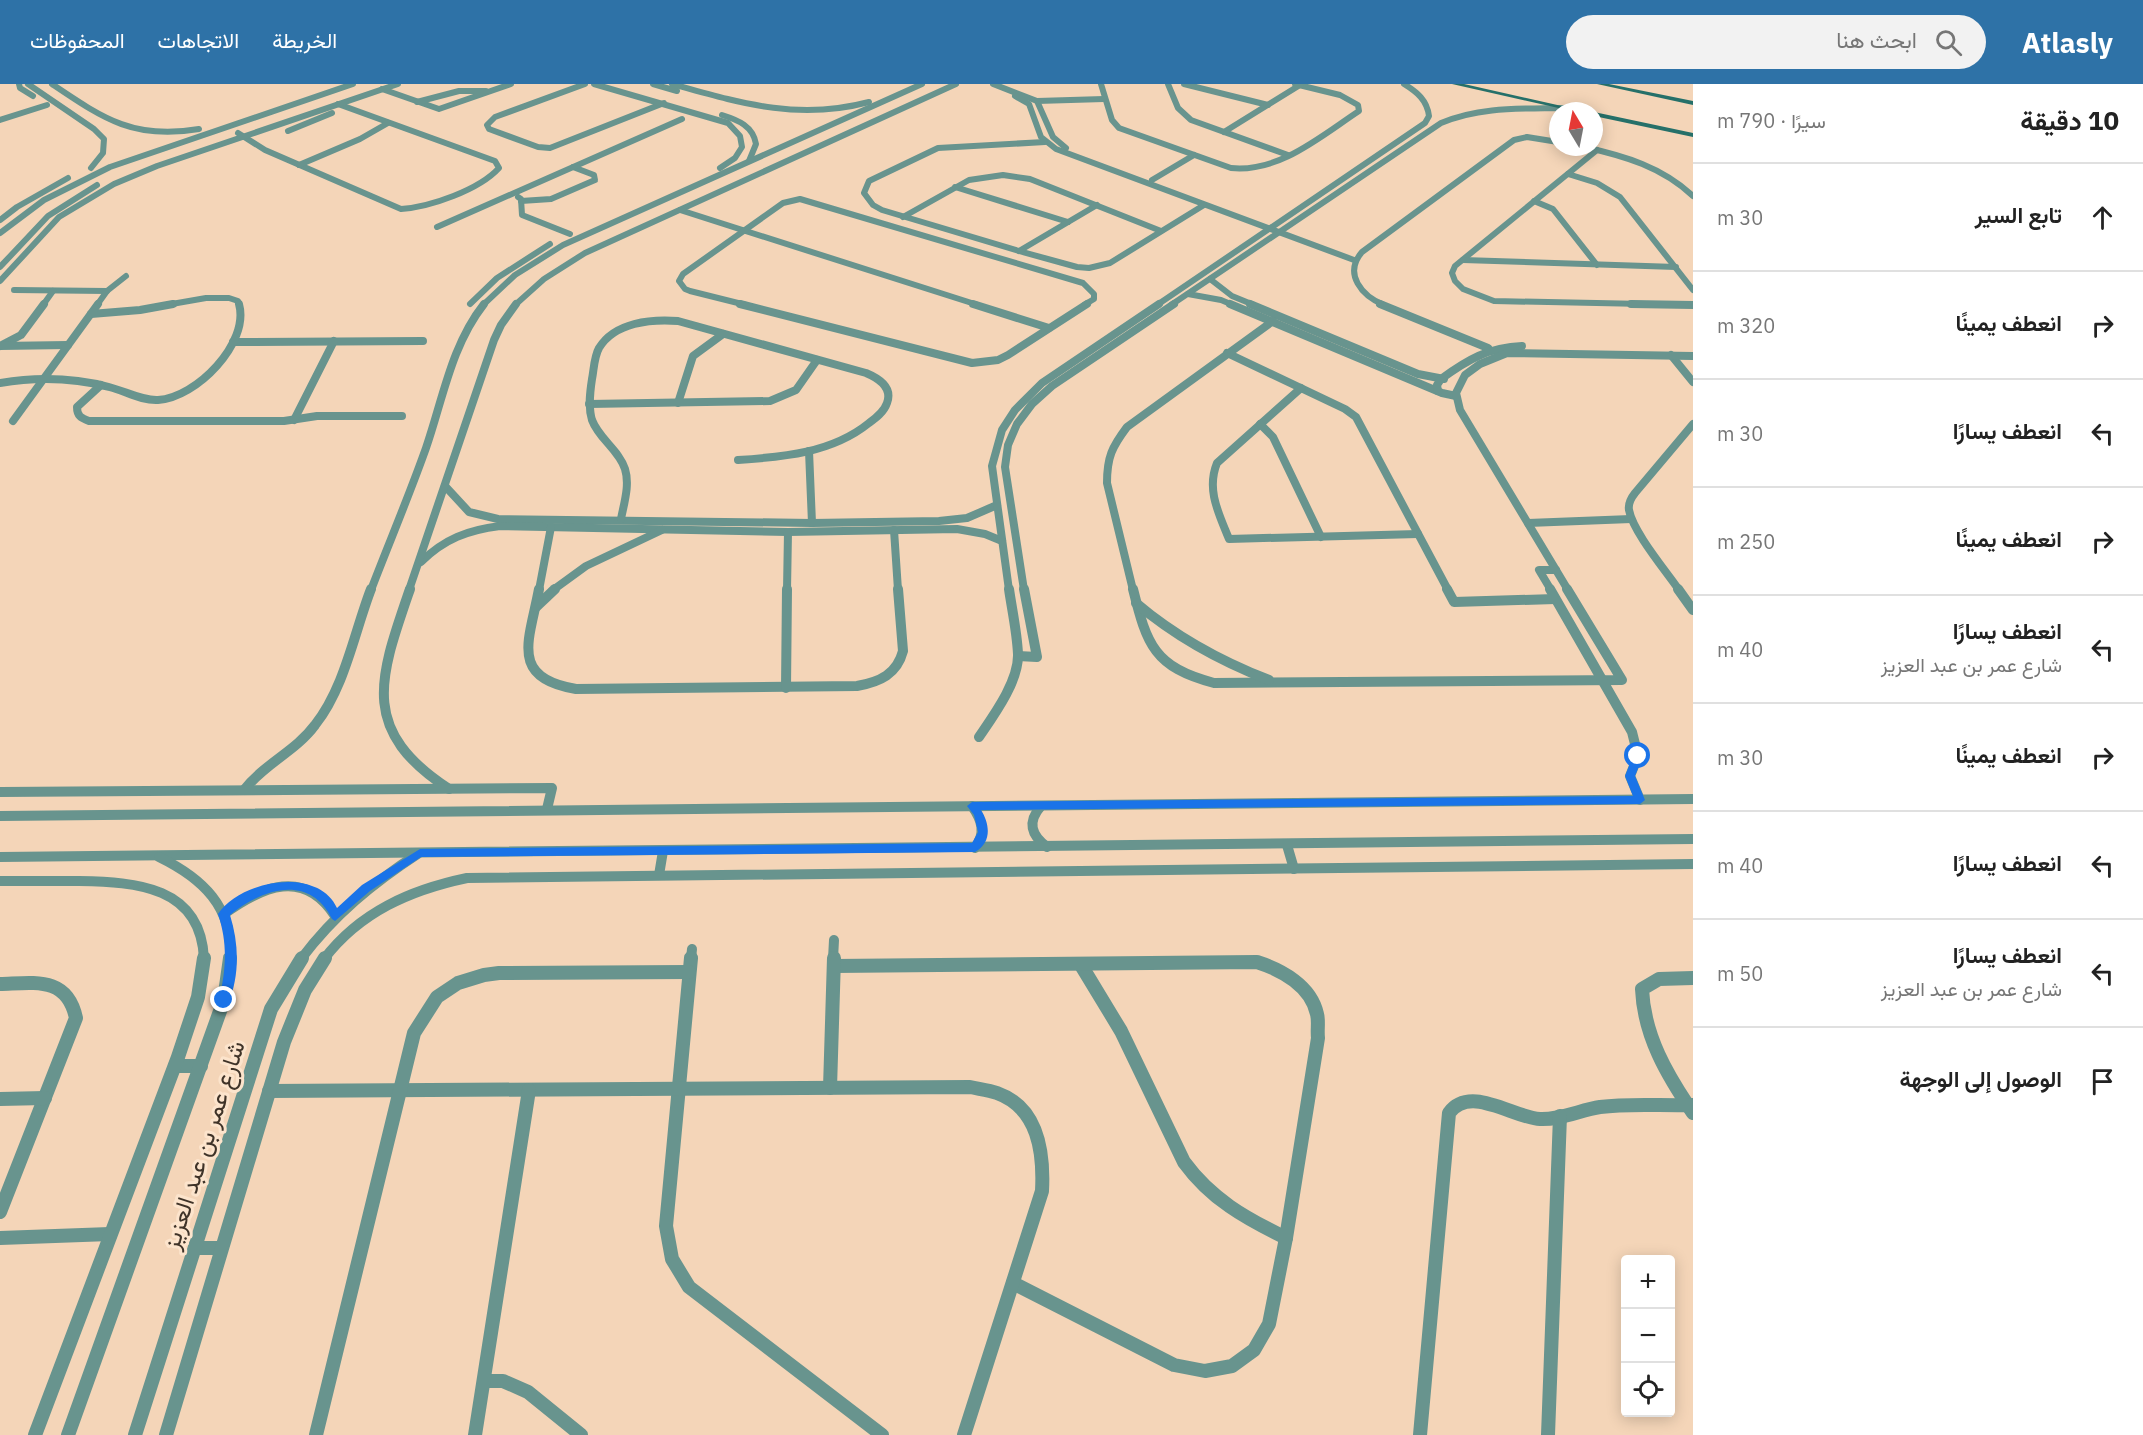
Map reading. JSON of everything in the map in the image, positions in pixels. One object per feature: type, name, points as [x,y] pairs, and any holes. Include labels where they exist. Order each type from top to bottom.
[{"type":"main road","points":[[1455,84],[1549,104]]},
{"type":"main road","points":[[1600,84],[1693,103]]},
{"type":"main road","points":[[1603,116],[1693,135]]},
{"type":"street","points":[[19,84],[20,88],[72,122],[86,123],[103,118]]},
{"type":"street","points":[[28,84],[99,132],[105,146],[91,168]]},
{"type":"street","points":[[52,84],[103,118],[121,126],[157,134],[199,129]]},
{"type":"street","points":[[82,171],[199,129],[296,103],[353,84]]},
{"type":"street","points":[[0,281],[52,223],[94,194],[135,174],[310,108],[398,84]]},
{"type":"street","points":[[0,267],[48,216],[84,192],[128,171],[338,104],[383,87],[416,102],[441,109],[511,84]]},
{"type":"street","points":[[585,84],[495,117],[487,125],[489,129],[538,147],[550,147],[660,101]]},
{"type":"street","points":[[594,84],[733,118],[748,128],[757,139],[757,151],[748,162]]},
{"type":"street","points":[[483,305],[470,304],[490,284],[514,266],[570,234],[730,163],[738,156],[743,142],[736,129],[728,123],[615,84]]},
{"type":"street","points":[[653,84],[672,86],[766,109],[806,112],[862,104],[911,84]]},
{"type":"street","points":[[244,790],[259,771],[306,738],[324,712],[343,670],[364,607],[425,451],[461,342],[470,322],[502,285],[522,269],[563,245],[922,84]]},
{"type":"street","points":[[449,789],[409,760],[393,738],[384,715],[383,690],[418,564],[501,324],[514,304],[536,284],[585,253],[956,84]]},
{"type":"street","points":[[993,84],[1037,101],[1104,99]]},
{"type":"street","points":[[1101,84],[1112,120],[1119,129],[1232,168],[1247,170],[1261,168],[1288,154],[1359,111],[1358,105],[1348,98],[1298,85],[1224,132]]},
{"type":"street","points":[[1168,84],[1178,108],[1186,116],[1288,154]]},
{"type":"street","points":[[1184,84],[1268,105]]},
{"type":"street","points":[[1404,84],[1424,100],[1428,108],[1428,120]]},
{"type":"street","points":[[672,86],[767,114],[828,116],[865,110]]},
{"type":"street","points":[[416,102],[466,90],[491,92]]},
{"type":"street","points":[[332,91],[330,94],[334,97],[346,97]]},
{"type":"street","points":[[1015,96],[1029,104],[1045,142],[1056,149],[1204,205],[1279,229]]},
{"type":"street","points":[[1037,101],[1041,105],[1050,135],[1064,147],[1354,260]]},
{"type":"street","points":[[296,103],[308,104],[310,108]]},
{"type":"street","points":[[0,115],[44,104]]},
{"type":"street","points":[[0,120],[44,104]]},
{"type":"street","points":[[242,134],[265,150],[406,210],[422,207],[487,179],[497,172],[498,165],[489,159],[338,104]]},
{"type":"street","points":[[288,131],[345,108]]},
{"type":"street","points":[[979,737],[1001,705],[1012,680],[1018,656],[992,466],[996,444],[1004,424],[1021,401],[1042,383],[1442,123],[1462,114],[1481,110],[1549,108]]},
{"type":"street","points":[[733,118],[744,116]]},
{"type":"street","points":[[437,227],[682,119]]},
{"type":"street","points":[[0,233],[31,208],[93,173],[237,120]]},
{"type":"street","points":[[1018,656],[1037,657],[1030,629],[1006,479],[1006,456],[1012,435],[1024,413],[1052,386],[1210,279],[1428,120],[1437,120],[1442,123]]},
{"type":"street","points":[[299,165],[360,139],[388,123]]},
{"type":"street","points":[[1488,348],[1371,300],[1358,285],[1354,273],[1354,260],[1514,140],[1527,137],[1549,141]]},
{"type":"street","points":[[1045,142],[938,148],[869,181],[865,187],[867,199],[882,210],[903,217],[1077,267],[1101,266],[1110,263],[1204,205]]},
{"type":"street","points":[[1056,149],[1064,147]]},
{"type":"street","points":[[1603,152],[1651,167],[1674,180],[1693,196]]},
{"type":"street","points":[[1152,180],[1194,155]]},
{"type":"street","points":[[1590,156],[1455,266],[1452,273],[1455,281],[1477,296],[1494,301],[1693,305]]},
{"type":"street","points":[[521,201],[551,199],[595,180],[594,175],[573,167]]},
{"type":"street","points":[[1568,174],[1597,183],[1620,197],[1693,290]]},
{"type":"street","points":[[0,220],[17,207],[74,175]]},
{"type":"street","points":[[903,217],[955,187],[981,176],[1017,176],[1030,179],[1161,231]]},
{"type":"street","points":[[955,187],[1068,222]]},
{"type":"street","points":[[666,192],[674,195]]},
{"type":"street","points":[[511,194],[519,197],[520,212],[525,216],[570,234]]},
{"type":"street","points":[[793,199],[806,199],[1083,283],[1090,288],[1094,299],[998,360],[972,363],[690,291],[680,285],[682,274],[744,231],[783,203],[793,199]]},
{"type":"street","points":[[1534,201],[1553,209],[1597,265]]},
{"type":"street","points":[[1019,251],[1097,205]]},
{"type":"street","points":[[17,207],[31,208]]},
{"type":"street","points":[[680,210],[1049,328]]},
{"type":"street","points":[[602,228],[605,236],[621,237]]},
{"type":"street","points":[[563,245],[579,246],[585,253]]},
{"type":"street","points":[[1463,260],[1676,267]]},
{"type":"street","points":[[13,421],[107,291],[126,276]]},
{"type":"street","points":[[1210,279],[1232,296],[1418,374],[1459,383]]},
{"type":"street","points":[[14,290],[107,291]]},
{"type":"street","points":[[0,346],[21,335],[53,291]]},
{"type":"street","points":[[1188,294],[1221,300],[1438,391],[1456,396]]},
{"type":"street","points":[[0,383],[42,381],[101,385],[152,399],[171,397],[217,367],[239,329],[241,307],[238,301],[232,298],[216,297],[134,311],[91,314]]},
{"type":"street","points":[[621,519],[627,488],[625,471],[617,453],[596,427],[589,404],[598,350],[608,338],[620,331],[643,322],[678,321],[876,378],[887,388],[889,397],[884,409],[861,429],[839,441],[809,451],[782,456],[738,459]]},
{"type":"street","points":[[1273,321],[1139,416],[1127,427],[1112,448],[1107,466],[1107,483],[1149,645],[1175,670],[1193,678],[1214,683],[1622,680],[1464,416],[1456,396],[1459,383],[1467,374],[1500,354],[1522,351],[1693,349]]},
{"type":"street","points":[[678,403],[693,356],[723,334]]},
{"type":"street","points":[[21,335],[22,346]]},
{"type":"street","points":[[233,342],[423,340]]},
{"type":"street","points":[[294,420],[334,341]]},
{"type":"street","points":[[0,346],[68,345]]},
{"type":"street","points":[[1438,391],[1437,385],[1441,379],[1475,354],[1488,348],[1505,346],[1693,356]]},
{"type":"street","points":[[1227,353],[1345,408],[1356,417],[1454,602],[1555,599]]},
{"type":"street","points":[[1671,355],[1693,382]]},
{"type":"street","points":[[589,404],[754,402],[777,399],[790,394],[800,386],[817,360]]},
{"type":"street","points":[[101,385],[77,407],[77,413],[81,418],[89,421],[294,420],[317,416],[402,416]]},
{"type":"street","points":[[1301,388],[1217,463],[1212,471],[1210,481],[1215,502],[1229,539],[1418,534]]},
{"type":"street","points":[[1260,424],[1273,437],[1321,537]]},
{"type":"street","points":[[1693,424],[1629,501],[1631,519],[1693,610]]},
{"type":"street","points":[[809,451],[812,523]]},
{"type":"street","points":[[445,486],[463,508],[483,517],[529,519],[812,523],[953,520],[978,514],[997,505]]},
{"type":"street","points":[[1528,523],[1631,519]]},
{"type":"street","points":[[418,564],[447,538],[462,532],[500,526],[788,532],[966,530],[1002,541]]},
{"type":"street","points":[[551,527],[528,648],[528,659],[537,675],[559,686],[576,688],[786,688],[871,684],[883,679],[898,667],[903,651],[894,530]]},
{"type":"street","points":[[536,607],[559,585],[586,566],[663,529]]},
{"type":"street","points":[[786,688],[788,532]]},
{"type":"street","points":[[1556,570],[1539,570],[1636,740],[1637,763],[1630,776],[1640,800]]},
{"type":"street","points":[[1137,603],[1163,625],[1195,646],[1232,665],[1275,682]]},
{"type":"street","points":[[0,792],[552,788],[547,809]]},
{"type":"street","points":[[0,816],[1693,799]]},
{"type":"street","points":[[972,806],[979,814],[983,832],[981,841],[975,848]]},
{"type":"street","points":[[1041,806],[1033,814],[1030,824],[1033,835],[1047,847]]},
{"type":"street","points":[[0,857],[1693,839]]},
{"type":"street","points":[[1287,844],[1294,869]]},
{"type":"street","points":[[659,875],[663,851]]},
{"type":"street","name":"شارع عمر بن عبد العزيز","points":[[135,1435],[271,1009],[302,956],[335,916],[366,888],[420,853]]},
{"type":"street","name":"شارع عمر بن عبد العزيز","points":[[68,1435],[201,1066],[230,976],[232,954],[230,933],[224,914],[212,894],[196,877],[176,864],[153,855]]},
{"type":"street","points":[[166,1435],[221,1248],[297,1005],[310,978],[333,947],[377,910],[416,891],[436,884],[467,878],[1693,864]]},
{"type":"street","points":[[0,881],[132,883],[166,893],[181,903],[193,918],[200,934],[204,958],[197,1001],[175,1066],[35,1435]]},
{"type":"street","points":[[224,914],[241,900],[260,891],[301,886],[317,892],[329,902],[335,916]]},
{"type":"street","points":[[830,1088],[834,940]]},
{"type":"street","points":[[692,948],[666,1226],[666,1245],[671,1261],[679,1276],[689,1287],[882,1435]]},
{"type":"street","points":[[834,966],[1257,962],[1282,972],[1297,983],[1309,997],[1317,1013],[1317,1038],[1286,1238],[1269,1324],[1254,1350],[1232,1366],[1205,1371],[1174,1365],[1013,1283]]},
{"type":"street","points":[[1081,964],[1120,1032],[1184,1162],[1197,1181],[1214,1199],[1235,1213],[1286,1238]]},
{"type":"street","points":[[316,1435],[414,1033],[423,1013],[438,996],[456,983],[477,975],[689,972]]},
{"type":"street","points":[[1691,1107],[1661,1064],[1642,1001],[1642,989],[1651,981],[1664,978],[1693,978]]},
{"type":"street","points":[[0,984],[42,984],[57,987],[69,994],[75,1005],[76,1018],[0,1212]]},
{"type":"street","points":[[175,1066],[201,1066]]},
{"type":"street","points":[[269,1091],[970,1088],[1000,1094],[1026,1113],[1040,1136],[1044,1165],[1042,1191],[964,1435]]},
{"type":"street","points":[[475,1435],[529,1090]]},
{"type":"street","points":[[0,1099],[45,1098]]},
{"type":"street","points":[[1420,1435],[1449,1113],[1454,1106],[1470,1101],[1540,1119],[1601,1107],[1691,1107]]},
{"type":"street","points":[[1550,1434],[1560,1116]]},
{"type":"street","points":[[0,1238],[110,1234]]},
{"type":"street","points":[[195,1248],[221,1248]]},
{"type":"street","points":[[484,1381],[503,1381],[522,1388],[581,1435]]},
{"type":"route","points":[[224,1000],[232,954],[230,933],[224,914],[241,900],[260,891],[281,886],[301,886],[317,892],[329,902],[335,916],[366,888],[392,869],[420,853],[975,848],[981,841],[983,832],[979,814],[972,806],[1640,800],[1630,776],[1638,756]]}]
